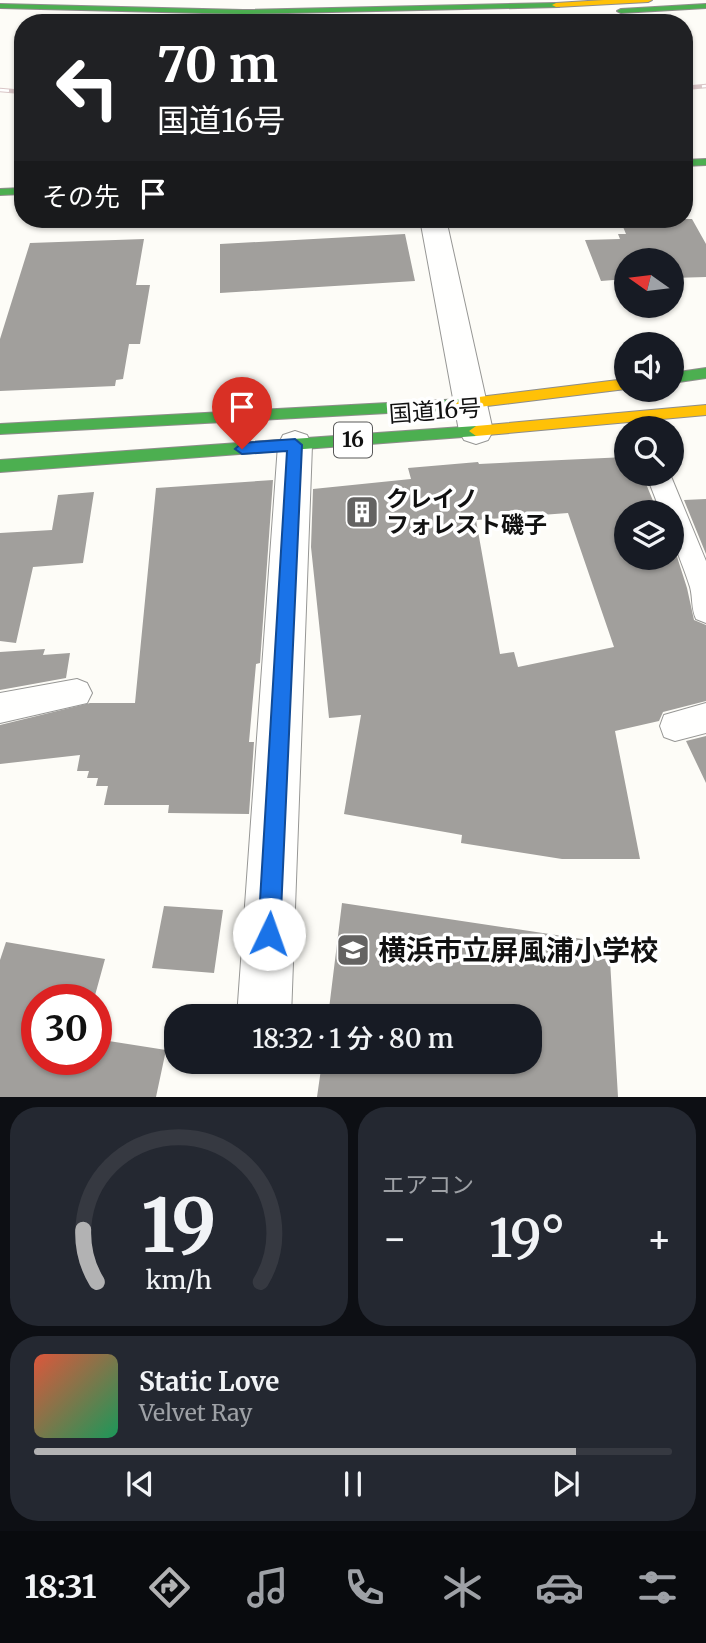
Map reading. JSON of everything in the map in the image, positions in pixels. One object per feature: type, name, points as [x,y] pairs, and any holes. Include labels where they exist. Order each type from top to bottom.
[{"type":"main road","points":[[0,6],[209,12],[375,10],[648,0]]},
{"type":"main road","points":[[556,14],[706,6]]},
{"type":"main road","points":[[684,376],[706,373]]},
{"type":"main road","name":"国道16号","points":[[0,466],[295,445],[473,417],[614,386]]},
{"type":"main road","name":"国道16号","points":[[675,416],[706,410]]},
{"type":"main road","name":"国道16号","points":[[0,429],[473,417],[614,422]]},
{"type":"street","points":[[435,228],[473,417]]},
{"type":"street","points":[[265,1004],[295,445]]},
{"type":"lane","points":[[663,486],[704,589],[706,610]]},
{"type":"lane","points":[[0,708],[77,693]]},
{"type":"lane","points":[[675,726],[706,718]]},
{"type":"building","points":[[693,221],[706,244],[706,277],[684,278],[684,248],[614,248],[614,280],[601,281],[585,240],[620,239],[618,234],[626,234],[624,228],[693,228]]},
{"type":"building","points":[[405,234],[415,281],[220,293],[220,244]]},
{"type":"building","points":[[144,239],[136,285],[150,285],[140,344],[129,344],[123,379],[116,380],[115,386],[0,391],[0,339],[30,243]]},
{"type":"building","points":[[614,458],[614,486],[647,486],[653,500],[614,500],[614,570],[681,570],[694,620],[706,625],[706,701],[663,712],[659,721],[615,731],[640,859],[562,859],[461,843],[462,835],[344,814],[361,715],[329,718],[311,547],[313,489],[411,479],[408,468],[478,462]],"holes":[[[568,513],[614,647],[518,667],[514,652],[500,654],[476,520]]]},
{"type":"building","points":[[273,480],[260,663],[256,664],[249,742],[254,742],[249,814],[168,813],[169,805],[104,805],[108,786],[96,786],[98,778],[87,778],[89,771],[77,771],[80,755],[0,764],[0,725],[90,703],[135,703],[156,488]]},
{"type":"building","points":[[94,492],[83,563],[33,567],[16,643],[0,641],[0,533],[52,530],[58,495]]},
{"type":"building","points":[[706,499],[706,554],[684,500]]},
{"type":"building","points":[[45,649],[43,655],[70,653],[66,678],[0,690],[0,652]]},
{"type":"building","points":[[706,736],[706,783],[686,741]]},
{"type":"building","points":[[342,903],[609,943],[618,1097],[317,1097],[320,1074],[542,1074],[542,1004],[330,1004]]},
{"type":"building","points":[[164,906],[223,910],[214,973],[152,968]]},
{"type":"building","points":[[6,942],[105,959],[98,984],[21,984],[21,1075],[112,1075],[112,1042],[164,1050],[156,1097],[0,1097],[0,960]]},
{"type":"railway","points":[[693,87],[706,86]]},
{"type":"railway","points":[[0,90],[14,91]]},
{"type":"traffic: fast","points":[[0,6],[243,12],[556,5]]},
{"type":"traffic: fast","points":[[621,11],[706,6]]},
{"type":"traffic: fast","points":[[693,163],[706,162]]},
{"type":"traffic: fast","points":[[0,192],[14,191]]},
{"type":"traffic: fast","points":[[684,376],[706,373]]},
{"type":"traffic: fast","points":[[0,429],[462,404]]},
{"type":"traffic: fast","points":[[0,466],[476,431]]},
{"type":"traffic: slow","points":[[556,5],[648,0]]},
{"type":"traffic: slow","points":[[462,404],[614,385]]},
{"type":"traffic: slow","points":[[476,431],[706,410]]},
{"type":"place","name":"クレイノ フォレスト磯子","points":[[362,512]]},
{"type":"place","name":"横浜市立屏風浦小学校","points":[[353,950]]},
{"type":"route","points":[[242,449],[295,445],[269,934]]}]
